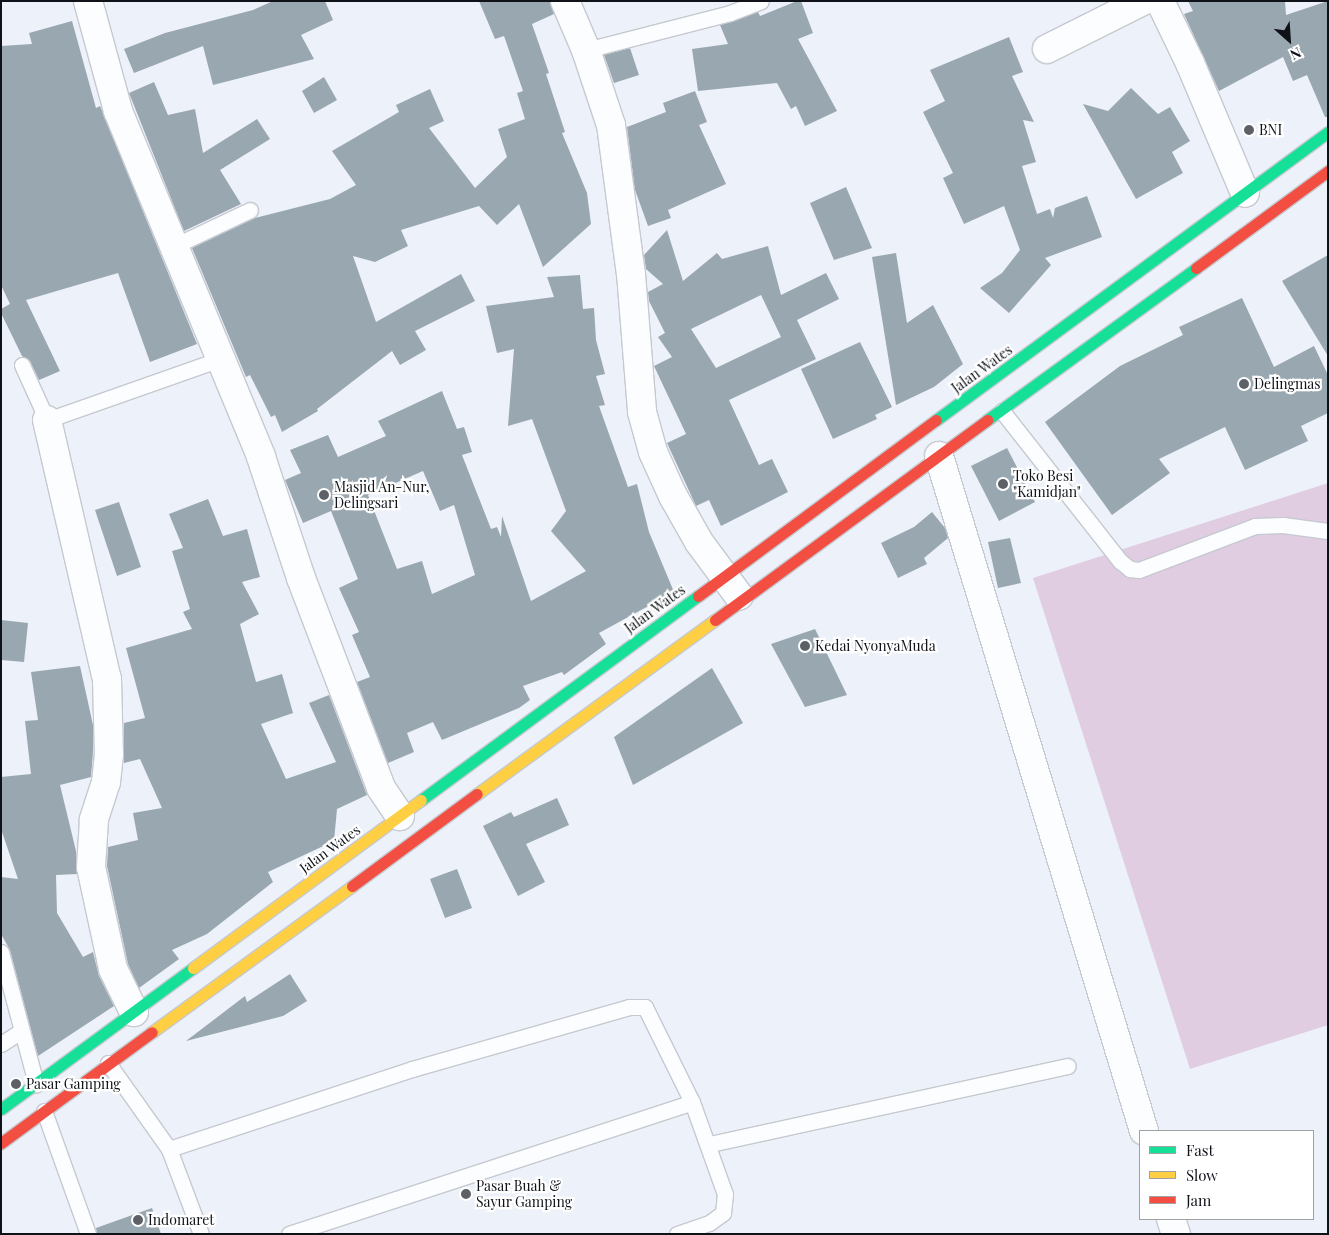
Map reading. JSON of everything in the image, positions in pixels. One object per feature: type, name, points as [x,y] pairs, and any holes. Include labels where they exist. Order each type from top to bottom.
[{"type":"highway","name":"Jalan Wates","points":[[1,1109],[1328,132]]},
{"type":"highway","points":[[1,1143],[1328,171]]},
{"type":"street","points":[[88,1],[118,111],[261,457],[301,578],[381,788],[400,816]]},
{"type":"street","points":[[565,1],[586,50],[611,125],[631,274],[642,412],[653,452],[673,496],[699,542],[742,600]]},
{"type":"street","points":[[1047,49],[1143,1]]},
{"type":"street","points":[[1160,1],[1190,62],[1245,193]]},
{"type":"street","points":[[47,420],[107,679],[109,754],[106,782],[94,820],[91,867],[113,969],[134,1012]]},
{"type":"street","points":[[939,456],[1144,1130]]},
{"type":"street","points":[[1171,1220],[1176,1234]]},
{"type":"lane","points":[[586,50],[730,13],[761,1]]},
{"type":"lane","points":[[174,246],[250,210]]},
{"type":"lane","points":[[22,365],[47,420],[220,359]]},
{"type":"lane","points":[[1002,411],[1120,561],[1130,569],[1139,570],[1256,526],[1283,525],[1328,531]]},
{"type":"lane","points":[[1,952],[36,1084]]},
{"type":"lane","points":[[169,1149],[412,1069],[629,1007],[645,1007],[692,1102],[710,1144],[725,1194],[723,1213],[710,1223],[677,1234]]},
{"type":"lane","points":[[1,1044],[21,1031]]},
{"type":"lane","points":[[108,1064],[169,1149],[201,1234]]},
{"type":"lane","points":[[710,1144],[1068,1066]]},
{"type":"lane","points":[[289,1234],[692,1102]]},
{"type":"lane","points":[[44,1112],[88,1234]]},
{"type":"shaded area","points":[[1328,483],[1328,1025],[1190,1069],[1033,578]]},
{"type":"building","points":[[273,1],[325,1],[333,20],[301,35],[314,59],[213,85],[203,46],[134,73],[124,49],[165,33],[253,10]]},
{"type":"building","points":[[479,1],[550,1],[554,14],[532,24],[549,73],[546,74],[565,132],[562,133],[587,193],[591,224],[543,267],[519,204],[497,225],[479,206],[401,230],[408,246],[375,262],[353,256],[376,322],[461,274],[475,301],[415,331],[426,350],[400,365],[392,351],[317,409],[318,411],[282,432],[275,415],[271,417],[250,375],[246,377],[192,248],[255,218],[330,199],[356,185],[332,151],[399,112],[396,105],[430,89],[444,121],[429,128],[475,188],[507,157],[498,129],[525,119],[517,93],[523,91],[504,36],[495,39]]},
{"type":"building","points":[[801,1],[813,33],[798,39],[837,111],[805,126],[796,106],[791,109],[777,83],[698,91],[692,49],[728,44],[720,25],[758,12],[760,16]]},
{"type":"building","points":[[1188,1],[1285,1],[1286,15],[1328,1],[1328,117],[1325,117],[1307,75],[1293,81],[1283,57],[1219,91],[1184,14],[1193,11]]},
{"type":"building","points":[[72,21],[96,108],[100,106],[197,344],[150,362],[118,273],[26,300],[60,371],[39,380],[30,361],[22,356],[1,313],[1,309],[10,304],[1,285],[1,46],[32,44],[29,33]]},
{"type":"building","points":[[1009,37],[1023,72],[1012,76],[1034,122],[1023,120],[1036,162],[1022,166],[1037,214],[1050,209],[1053,218],[1055,208],[1087,196],[1102,237],[1045,258],[1051,265],[1009,313],[980,288],[1002,273],[1020,250],[1004,206],[964,224],[943,178],[953,173],[923,112],[945,101],[930,70]]},
{"type":"building","points":[[630,48],[639,75],[614,83],[604,55]]},
{"type":"building","points":[[324,77],[337,100],[314,113],[302,91]]},
{"type":"building","points":[[154,82],[168,115],[195,109],[203,153],[257,119],[270,139],[220,170],[241,204],[184,231],[129,93]]},
{"type":"building","points":[[1131,88],[1158,114],[1170,107],[1190,141],[1172,152],[1183,173],[1136,199],[1083,104],[1108,111]]},
{"type":"building","points":[[695,91],[707,122],[699,125],[726,184],[668,210],[671,218],[648,226],[635,190],[627,127],[666,112],[663,103]]},
{"type":"building","points":[[846,187],[872,248],[834,260],[810,203]]},
{"type":"building","points":[[667,230],[683,281],[717,253],[722,259],[768,246],[781,295],[826,273],[839,299],[797,320],[816,359],[729,400],[759,465],[772,459],[788,492],[721,526],[709,500],[696,506],[667,443],[686,434],[654,366],[672,357],[658,337],[665,333],[649,301],[648,292],[663,284],[646,269],[644,255]],"holes":[[[761,295],[781,337],[716,368],[691,329]]]},
{"type":"building","points":[[896,253],[907,323],[933,305],[963,364],[934,387],[896,405],[872,257]]},
{"type":"building","points":[[1328,255],[1328,356],[1282,281]]},
{"type":"building","points":[[580,275],[583,309],[594,308],[596,340],[605,374],[596,376],[605,405],[599,406],[628,487],[637,484],[649,532],[674,592],[599,633],[606,644],[564,675],[562,672],[523,686],[530,700],[519,708],[442,740],[433,722],[407,733],[414,752],[388,763],[357,682],[370,677],[352,635],[359,632],[339,588],[358,579],[331,511],[303,523],[285,480],[301,473],[290,450],[328,435],[338,457],[386,436],[378,421],[442,391],[457,429],[464,427],[472,452],[462,455],[491,529],[497,527],[501,537],[502,516],[531,601],[586,571],[551,531],[566,511],[532,419],[508,426],[514,349],[497,353],[486,306],[554,297],[547,277]],"holes":[[[423,471],[440,511],[454,505],[475,575],[432,594],[422,561],[397,569],[368,495]]]},
{"type":"building","points":[[1242,298],[1274,367],[1314,346],[1328,375],[1328,413],[1301,426],[1308,441],[1245,470],[1225,427],[1159,459],[1170,473],[1112,515],[1045,422],[1120,366],[1183,335],[1179,327]]},
{"type":"building","points":[[860,342],[892,407],[875,415],[877,419],[833,439],[801,369]]},
{"type":"building","name":"Toko Besi \"Kamidjan\"","points":[[1007,448],[1035,502],[999,521],[971,466]]},
{"type":"building","points":[[208,499],[223,536],[247,529],[260,577],[242,582],[259,614],[240,624],[256,682],[282,674],[293,713],[261,724],[286,779],[336,762],[309,703],[329,695],[367,795],[337,809],[334,841],[268,872],[273,882],[207,934],[172,950],[179,959],[139,988],[128,964],[107,866],[108,847],[138,840],[133,813],[162,808],[140,759],[124,763],[124,723],[145,718],[126,648],[192,629],[183,612],[190,609],[172,551],[183,548],[169,514]]},
{"type":"building","points":[[119,502],[141,567],[117,576],[95,510]]},
{"type":"building","points":[[932,512],[945,528],[948,538],[924,558],[927,564],[898,578],[881,543],[914,527]]},
{"type":"building","points":[[1010,538],[1021,583],[998,588],[988,542]]},
{"type":"building","points":[[1,620],[28,623],[24,662],[1,660]]},
{"type":"building","points":[[815,629],[847,695],[805,707],[771,644]]},
{"type":"building","points":[[80,666],[93,725],[91,777],[60,785],[76,851],[77,874],[56,875],[57,913],[83,957],[93,952],[99,976],[114,1006],[38,1056],[10,950],[1,934],[1,877],[18,879],[1,829],[1,777],[31,774],[25,721],[38,720],[31,672]]},
{"type":"building","points":[[712,668],[743,723],[633,785],[614,737]]},
{"type":"building","points":[[557,798],[569,825],[526,844],[545,882],[518,896],[483,826],[511,812],[514,817]]},
{"type":"building","points":[[457,869],[472,908],[445,918],[430,879]]},
{"type":"building","points":[[290,974],[307,1001],[283,1016],[186,1041],[245,996],[247,1002]]},
{"type":"building","name":"Indomaret","points":[[152,1208],[161,1234],[97,1234],[96,1228]]},
{"type":"traffic: fast","points":[[936,420],[1328,132]]},
{"type":"traffic: fast","points":[[987,420],[1196,268]]},
{"type":"traffic: fast","points":[[421,800],[698,596]]},
{"type":"traffic: fast","points":[[1,1109],[193,968]]},
{"type":"traffic: slow","points":[[477,794],[715,620]]},
{"type":"traffic: slow","points":[[193,968],[421,800]]},
{"type":"traffic: slow","points":[[152,1032],[352,886]]},
{"type":"traffic: jam","points":[[1196,268],[1328,171]]},
{"type":"traffic: jam","points":[[698,596],[936,420]]},
{"type":"traffic: jam","points":[[715,620],[987,420]]},
{"type":"traffic: jam","points":[[352,886],[477,794]]},
{"type":"traffic: jam","points":[[1,1143],[152,1032]]},
{"type":"place","name":"BNI","points":[[1249,130]]},
{"type":"place","name":"Delingmas","points":[[1244,384]]},
{"type":"place","name":"Toko Besi \"Kamidjan\"","points":[[1003,484]]},
{"type":"place","name":"Masjid An-Nur, Delingsari","points":[[324,495]]},
{"type":"place","name":"Kedai NyonyaMuda","points":[[805,646]]},
{"type":"place","name":"Pasar Gamping","points":[[16,1084]]},
{"type":"place","name":"Pasar Buah & Sayur Gamping","points":[[466,1194]]},
{"type":"place","name":"Indomaret","points":[[138,1220]]}]
